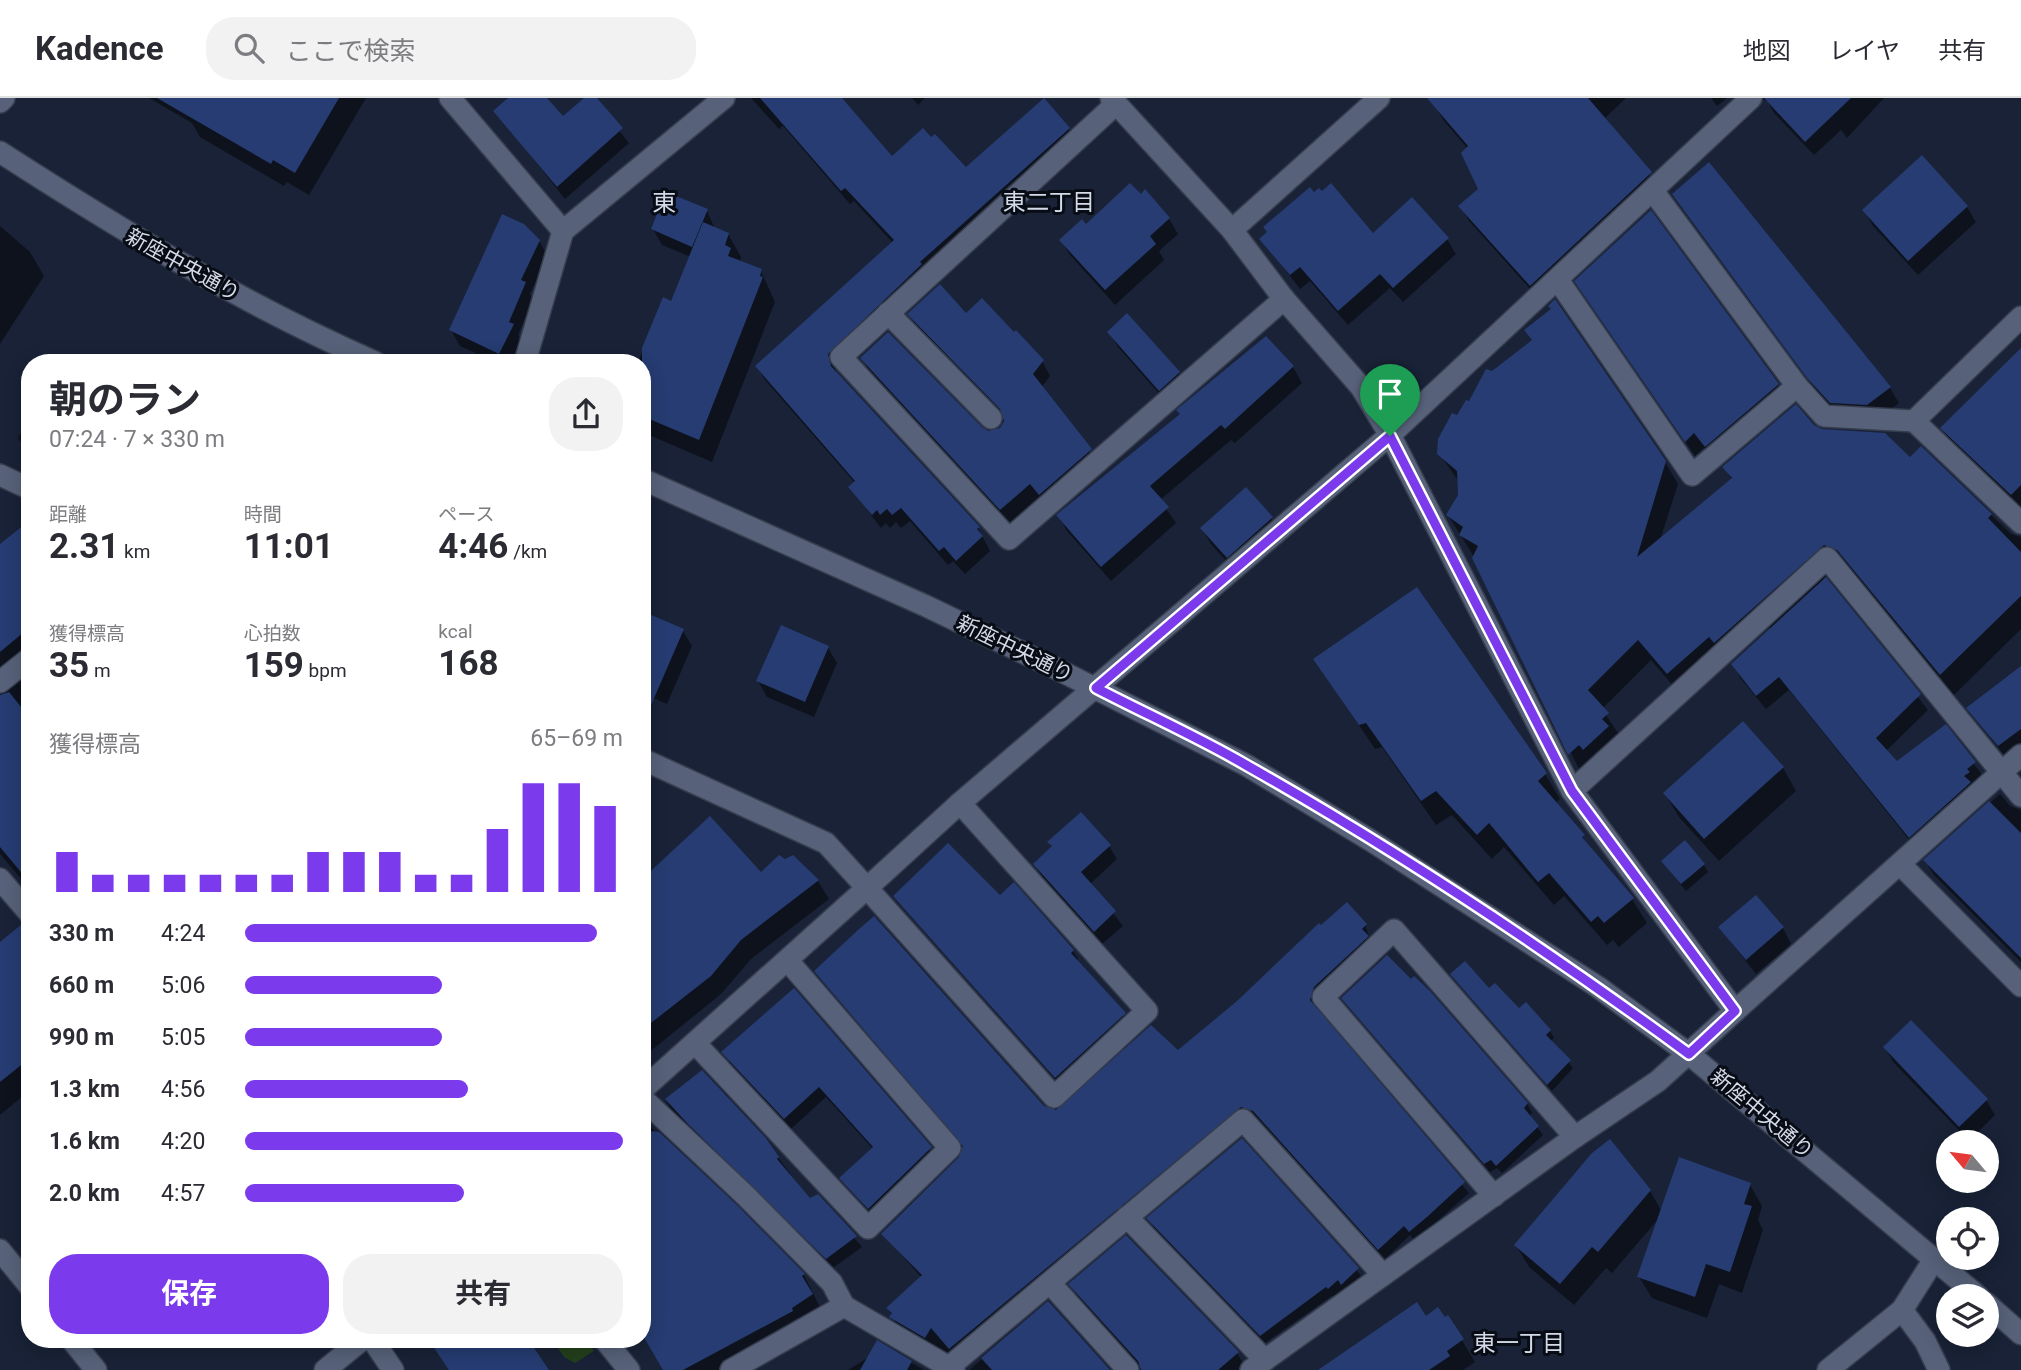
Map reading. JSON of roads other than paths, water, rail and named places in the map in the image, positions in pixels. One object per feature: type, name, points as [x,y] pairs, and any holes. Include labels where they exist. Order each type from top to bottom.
[{"type":"street","points":[[0,102],[4,98]]},
{"type":"street","points":[[528,354],[563,231],[724,98]]},
{"type":"street","points":[[1231,230],[1378,98]]},
{"type":"street","points":[[651,1082],[960,803],[1390,436],[1509,321],[1558,280],[1751,98]]},
{"type":"street","points":[[1284,299],[1010,539],[841,357],[1113,101],[1231,230],[1284,299],[1361,387],[1390,436],[1572,791],[1735,1011]]},
{"type":"street","points":[[463,102],[563,231]]},
{"type":"street","name":"新座中央通り","points":[[0,152],[123,231],[217,285],[359,354]]},
{"type":"street","points":[[1653,191],[1797,386],[1824,416],[1914,421],[2021,523]]},
{"type":"street","points":[[1558,280],[1692,475],[1797,386]]},
{"type":"street","points":[[888,313],[991,418]]},
{"type":"street","points":[[1914,421],[2021,317]]},
{"type":"street","points":[[0,475],[21,485]]},
{"type":"street","name":"新座中央通り","points":[[651,483],[926,606],[1096,688],[1246,765],[1370,840],[1598,987],[1689,1054],[1964,1284]]},
{"type":"street","points":[[1572,791],[1827,558],[2021,796]]},
{"type":"street","points":[[0,682],[21,665]]},
{"type":"street","points":[[1128,1217],[1258,1365],[1575,1137],[1658,1081],[2021,755]]},
{"type":"street","points":[[651,763],[826,843],[1055,1097],[1147,1011],[960,803]]},
{"type":"street","points":[[1900,864],[2021,986]]},
{"type":"street","points":[[0,879],[21,904]]},
{"type":"street","points":[[1494,1196],[1323,996],[1394,930],[1575,1137]]},
{"type":"street","points":[[695,1043],[867,1227],[950,1148],[788,961]]},
{"type":"street","points":[[651,1106],[746,1196],[832,1283],[844,1306],[952,1369],[1243,1120],[1383,1275]]},
{"type":"street","points":[[0,1250],[21,1276]]},
{"type":"street","points":[[1828,1370],[1902,1310],[1935,1258]]},
{"type":"street","points":[[1050,1283],[1128,1370]]},
{"type":"street","points":[[731,1370],[844,1306]]},
{"type":"street","points":[[1902,1310],[1925,1342],[1939,1370]]},
{"type":"street","points":[[1999,1315],[2021,1334]]},
{"type":"street","points":[[78,1348],[96,1370]]},
{"type":"street","points":[[324,1370],[352,1348]]},
{"type":"street","points":[[379,1348],[393,1370]]},
{"type":"street","points":[[611,1348],[629,1370]]},
{"type":"district","name":"東二丁目","points":[[1049,202]]},
{"type":"district","name":"東","points":[[664,203]]},
{"type":"district","name":"東一丁目","points":[[1519,1343]]}]
